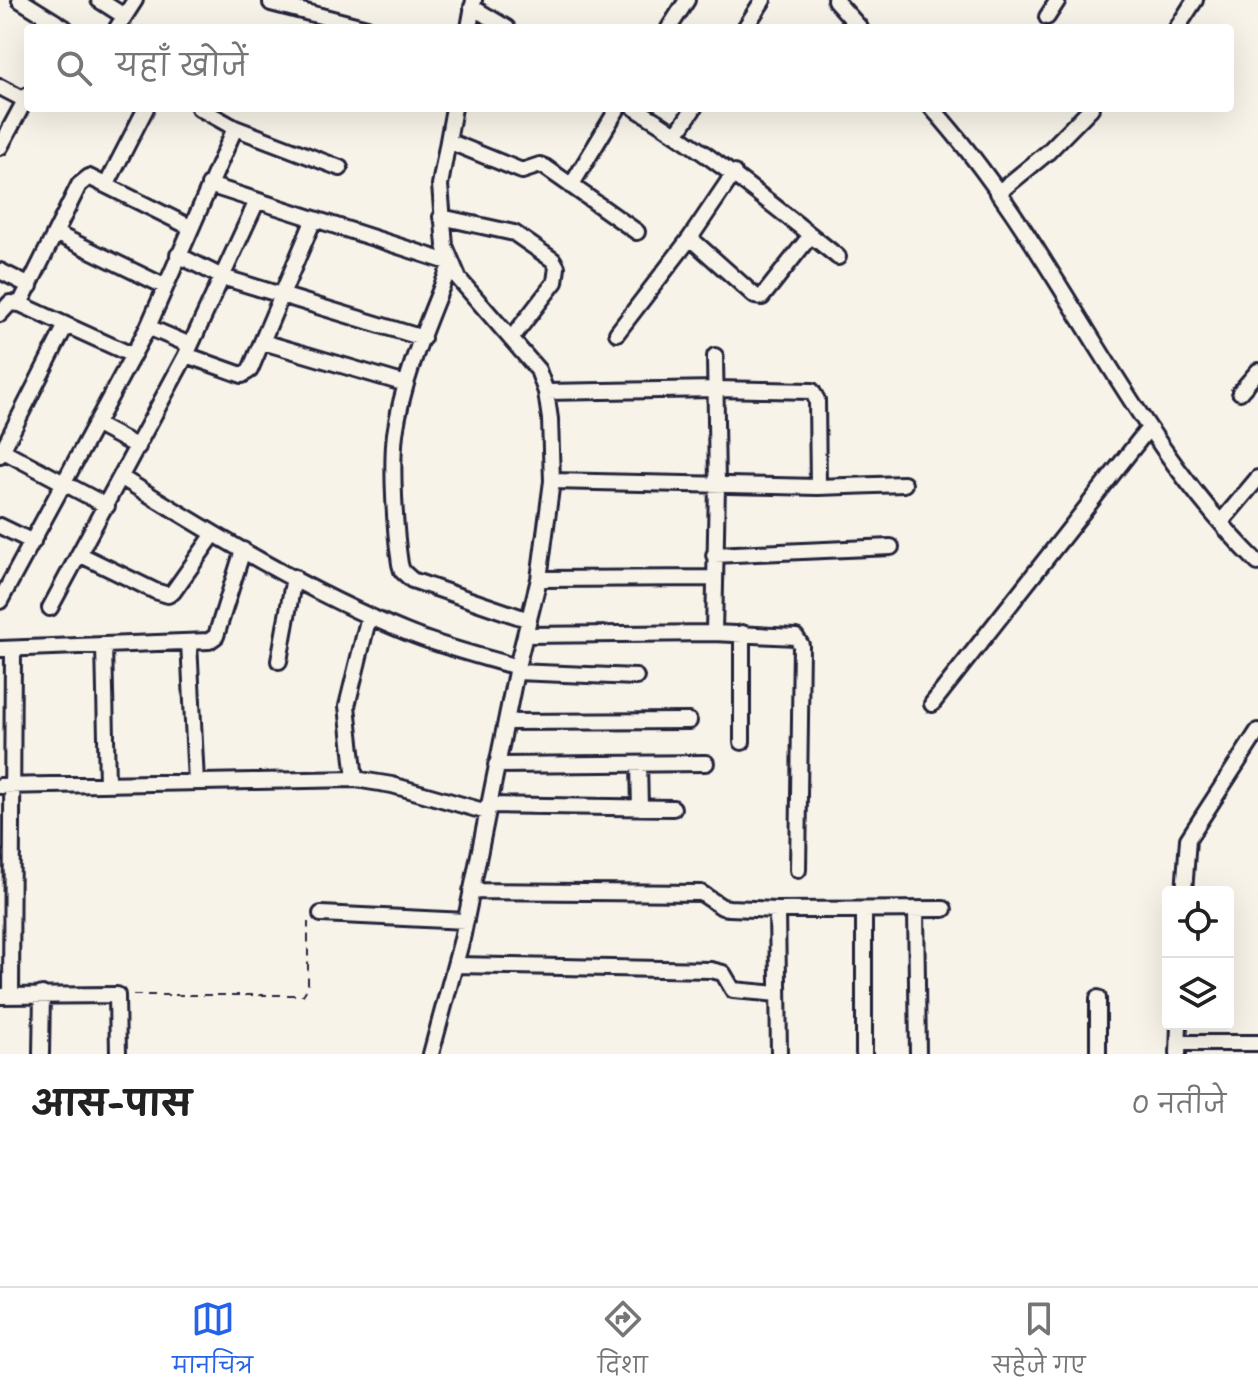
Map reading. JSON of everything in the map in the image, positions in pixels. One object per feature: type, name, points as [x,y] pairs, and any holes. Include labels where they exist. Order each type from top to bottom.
[{"type":"street","points":[[99,0],[121,22],[135,0]]},
{"type":"street","points":[[672,24],[687,0]]},
{"type":"street","points":[[748,24],[763,0]]},
{"type":"street","points":[[835,0],[856,24]]},
{"type":"street","points":[[1047,17],[1058,0]]},
{"type":"street","points":[[1180,24],[1195,0]]},
{"type":"street","points":[[29,2],[59,24]]},
{"type":"street","points":[[271,3],[352,24]]},
{"type":"street","points":[[470,24],[473,3],[502,24]]},
{"type":"street","points":[[0,87],[24,97]]},
{"type":"street","points":[[0,147],[24,103]]},
{"type":"street","points":[[107,184],[144,112]]},
{"type":"street","points":[[206,112],[235,128],[340,168]]},
{"type":"street","points":[[431,1054],[466,921],[516,669],[539,579],[552,481],[553,447],[546,392],[538,370],[469,291],[451,263],[445,246],[440,185],[453,112]]},
{"type":"street","points":[[571,186],[616,112]]},
{"type":"street","points":[[642,112],[734,173],[838,257]]},
{"type":"street","points":[[677,133],[691,112]]},
{"type":"street","points":[[935,112],[974,158],[998,193],[1148,429],[1221,522],[1256,558]]},
{"type":"street","points":[[998,193],[1048,152],[1087,112]]},
{"type":"street","points":[[0,601],[148,327],[235,128]]},
{"type":"street","points":[[448,141],[516,169],[545,167],[637,232]]},
{"type":"street","points":[[617,333],[690,238],[734,173]]},
{"type":"street","points":[[20,304],[82,180],[89,177],[107,184],[190,227]]},
{"type":"street","points":[[209,185],[451,263]]},
{"type":"street","points":[[50,608],[188,350],[257,201]]},
{"type":"street","points":[[441,217],[514,233],[553,260],[557,267],[555,282],[511,339]]},
{"type":"street","points":[[148,327],[188,350],[247,375],[314,219]]},
{"type":"street","points":[[57,234],[164,286]]},
{"type":"street","points":[[690,238],[755,296],[762,297],[811,235]]},
{"type":"street","points":[[178,255],[222,277],[423,338]]},
{"type":"street","points":[[451,263],[406,384],[394,447],[398,554],[402,571],[412,580],[527,628],[793,635],[799,639],[798,870]]},
{"type":"street","points":[[0,271],[30,286]]},
{"type":"street","points":[[0,314],[10,303],[20,304],[132,355]]},
{"type":"street","points":[[66,325],[1,451],[65,481],[107,506]]},
{"type":"street","points":[[263,342],[406,384]]},
{"type":"street","points":[[714,633],[717,485],[715,356]]},
{"type":"street","points":[[1240,392],[1258,371]]},
{"type":"street","points":[[546,392],[807,390],[816,395],[818,487]]},
{"type":"street","points":[[95,424],[138,447]]},
{"type":"street","points":[[932,704],[1148,429]]},
{"type":"street","points":[[122,478],[214,534],[294,577],[369,616],[444,646],[516,669],[636,677]]},
{"type":"street","points":[[1221,522],[1258,478]]},
{"type":"street","points":[[552,481],[818,487],[904,484]]},
{"type":"street","points":[[0,526],[33,542]]},
{"type":"street","points":[[81,555],[168,595],[214,534]]},
{"type":"street","points":[[714,555],[891,547]]},
{"type":"street","points":[[118,1054],[117,995],[6,996],[7,649],[209,641],[216,636],[243,550]]},
{"type":"street","points":[[279,661],[294,577]]},
{"type":"street","points":[[539,579],[714,578]]},
{"type":"street","points":[[355,779],[347,706],[369,616]]},
{"type":"street","points":[[742,633],[742,742]]},
{"type":"street","points":[[189,642],[196,782]]},
{"type":"street","points":[[104,645],[107,783]]},
{"type":"street","points":[[506,722],[689,721]]},
{"type":"street","points":[[1184,886],[1188,839],[1258,731]]},
{"type":"street","points":[[496,765],[706,763]]},
{"type":"street","points":[[639,764],[640,808]]},
{"type":"street","points":[[6,786],[355,779],[487,808],[673,808]]},
{"type":"street","points":[[471,891],[701,893],[722,907],[777,910],[944,909]]},
{"type":"street","points":[[777,910],[779,1054]]},
{"type":"street","points":[[864,910],[864,1054]]},
{"type":"street","points":[[916,910],[918,1054]]},
{"type":"street","points":[[321,914],[466,921]]},
{"type":"street","points":[[455,965],[711,970],[723,973],[733,990],[778,994]]},
{"type":"street","points":[[41,1054],[42,994]]},
{"type":"street","points":[[1098,998],[1098,1054]]},
{"type":"street","points":[[1178,1048],[1258,1043]]},
{"type":"path","points":[[117,995],[303,995],[308,987],[309,918],[313,914],[321,914]]}]
